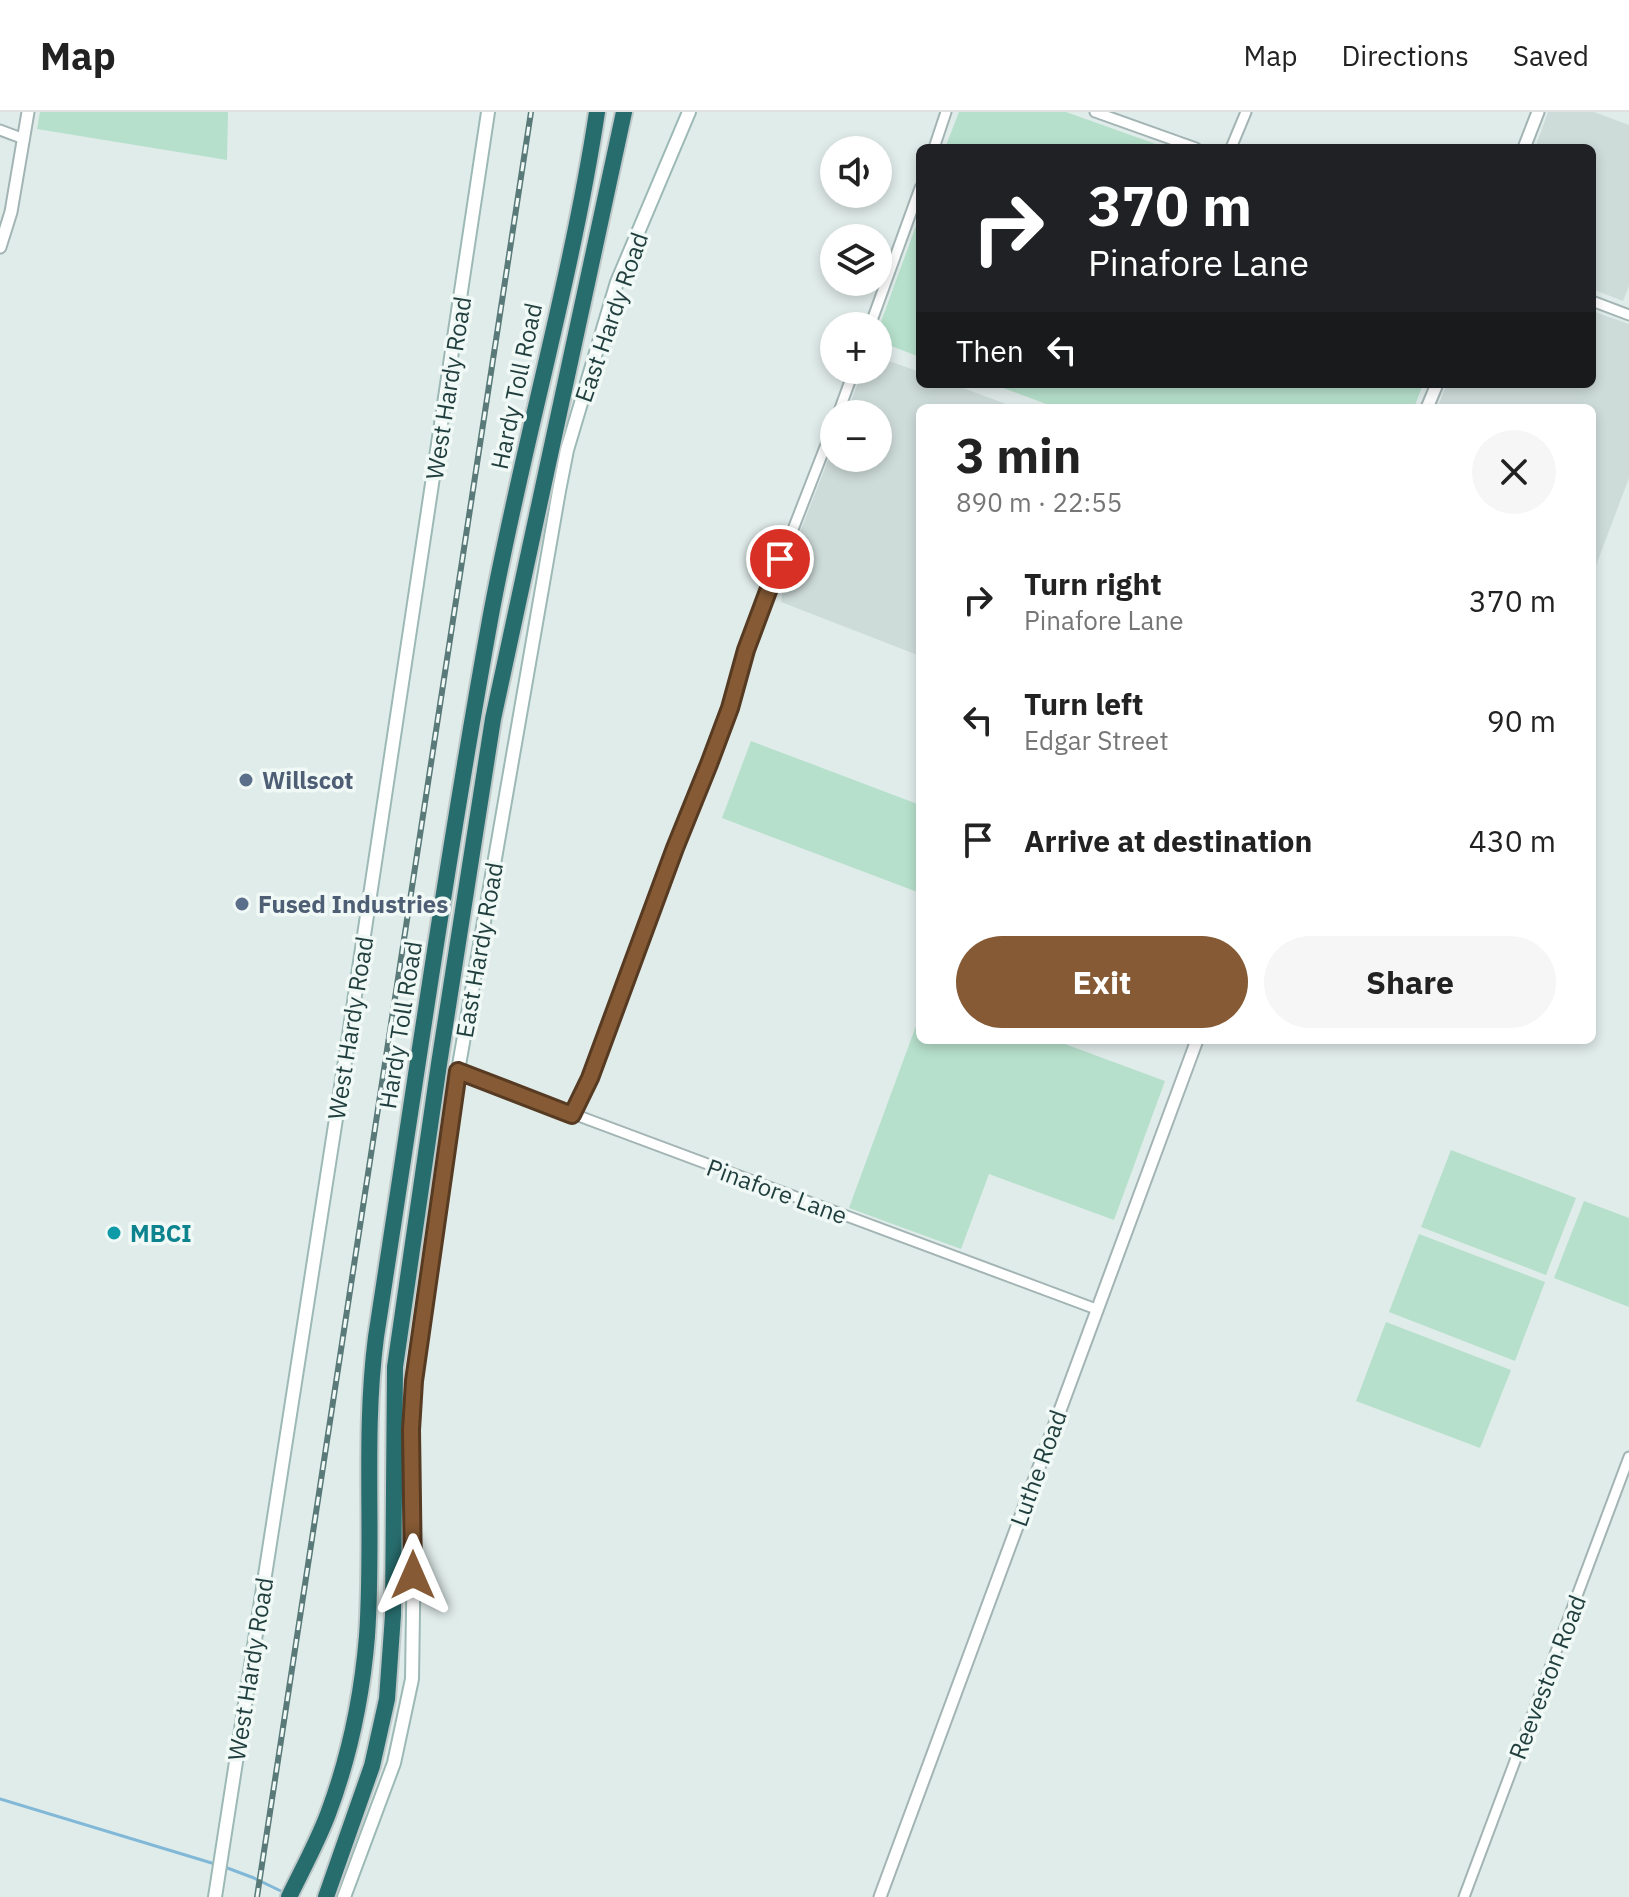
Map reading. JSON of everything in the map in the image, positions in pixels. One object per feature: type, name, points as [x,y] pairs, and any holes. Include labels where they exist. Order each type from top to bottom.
[{"type":"highway","name":"Hardy Toll Road","points":[[289,1897],[336,1791],[363,1670],[368,1604],[370,1399],[376,1337],[490,619],[542,373],[586,187],[597,112]]},
{"type":"highway","name":"Hardy Toll Road","points":[[326,1897],[372,1766],[387,1699],[394,1600],[395,1367],[493,719],[624,112]]},
{"type":"main road","name":"West Hardy Road","points":[[215,1897],[488,112]]},
{"type":"main road","name":"East Hardy Road","points":[[344,1897],[394,1763],[412,1679],[414,1544],[411,1430],[414,1381],[458,1071],[567,450],[617,282],[689,112]]},
{"type":"street","points":[[0,247],[11,212],[28,112]]},
{"type":"street","points":[[935,144],[946,112]]},
{"type":"street","points":[[1095,112],[1185,144]]},
{"type":"street","points":[[1233,144],[1246,112]]},
{"type":"street","points":[[1526,144],[1538,112]]},
{"type":"street","points":[[0,130],[24,139]]},
{"type":"street","points":[[875,312],[916,199]]},
{"type":"street","points":[[1596,303],[1629,315]]},
{"type":"street","points":[[572,1115],[590,1078],[709,764],[730,708],[746,650],[820,460]]},
{"type":"street","name":"Luthe Road","points":[[880,1897],[1195,1044]]},
{"type":"street","name":"Pinafore Lane","points":[[458,1071],[1096,1309]]},
{"type":"street","name":"Reeveston Road","points":[[1464,1897],[1629,1457]]},
{"type":"shaded area","points":[[1548,112],[1594,112],[1629,125],[1629,286],[1623,301],[1596,291],[1596,144],[1536,144]]},
{"type":"shaded area","points":[[1596,312],[1629,324],[1629,478],[1596,565],[1596,404],[1439,404],[1445,388],[1596,388]]},
{"type":"shaded area","points":[[892,362],[916,371],[916,388],[963,388],[1006,404],[916,404],[916,654],[781,602],[786,568],[823,472],[892,472],[892,400],[851,400],[858,384],[892,384]]},
{"type":"green space","points":[[40,112],[228,112],[227,160],[37,129]]},
{"type":"green space","points":[[959,112],[1066,112],[1156,144],[947,144]]},
{"type":"green space","points":[[916,226],[916,355],[892,346],[892,312],[885,312]]},
{"type":"green space","points":[[1003,388],[1422,388],[1416,404],[1046,404]]},
{"type":"green space","points":[[751,741],[916,803],[916,891],[722,818]]},
{"type":"green space","points":[[916,1026],[916,1044],[1065,1044],[1165,1081],[1114,1220],[989,1174],[961,1249],[849,1208]]},
{"type":"green space","points":[[1451,1150],[1576,1198],[1546,1275],[1421,1227]]},
{"type":"green space","points":[[1584,1201],[1629,1218],[1629,1307],[1554,1278]]},
{"type":"green space","points":[[1419,1234],[1545,1282],[1515,1361],[1389,1312]]},
{"type":"green space","points":[[1386,1322],[1511,1370],[1480,1448],[1356,1401]]},
{"type":"waterway","points":[[0,1799],[215,1864]]},
{"type":"waterway","points":[[222,1866],[285,1893]]},
{"type":"railway","points":[[257,1897],[531,112]]},
{"type":"place","name":"Willscot","points":[[246,780]]},
{"type":"place","name":"Fused Industries","points":[[242,904]]},
{"type":"place","name":"MBCI","points":[[114,1233]]},
{"type":"route","points":[[413,1575],[411,1430],[414,1381],[458,1071],[572,1115],[590,1078],[730,708],[746,650],[780,559]]}]
